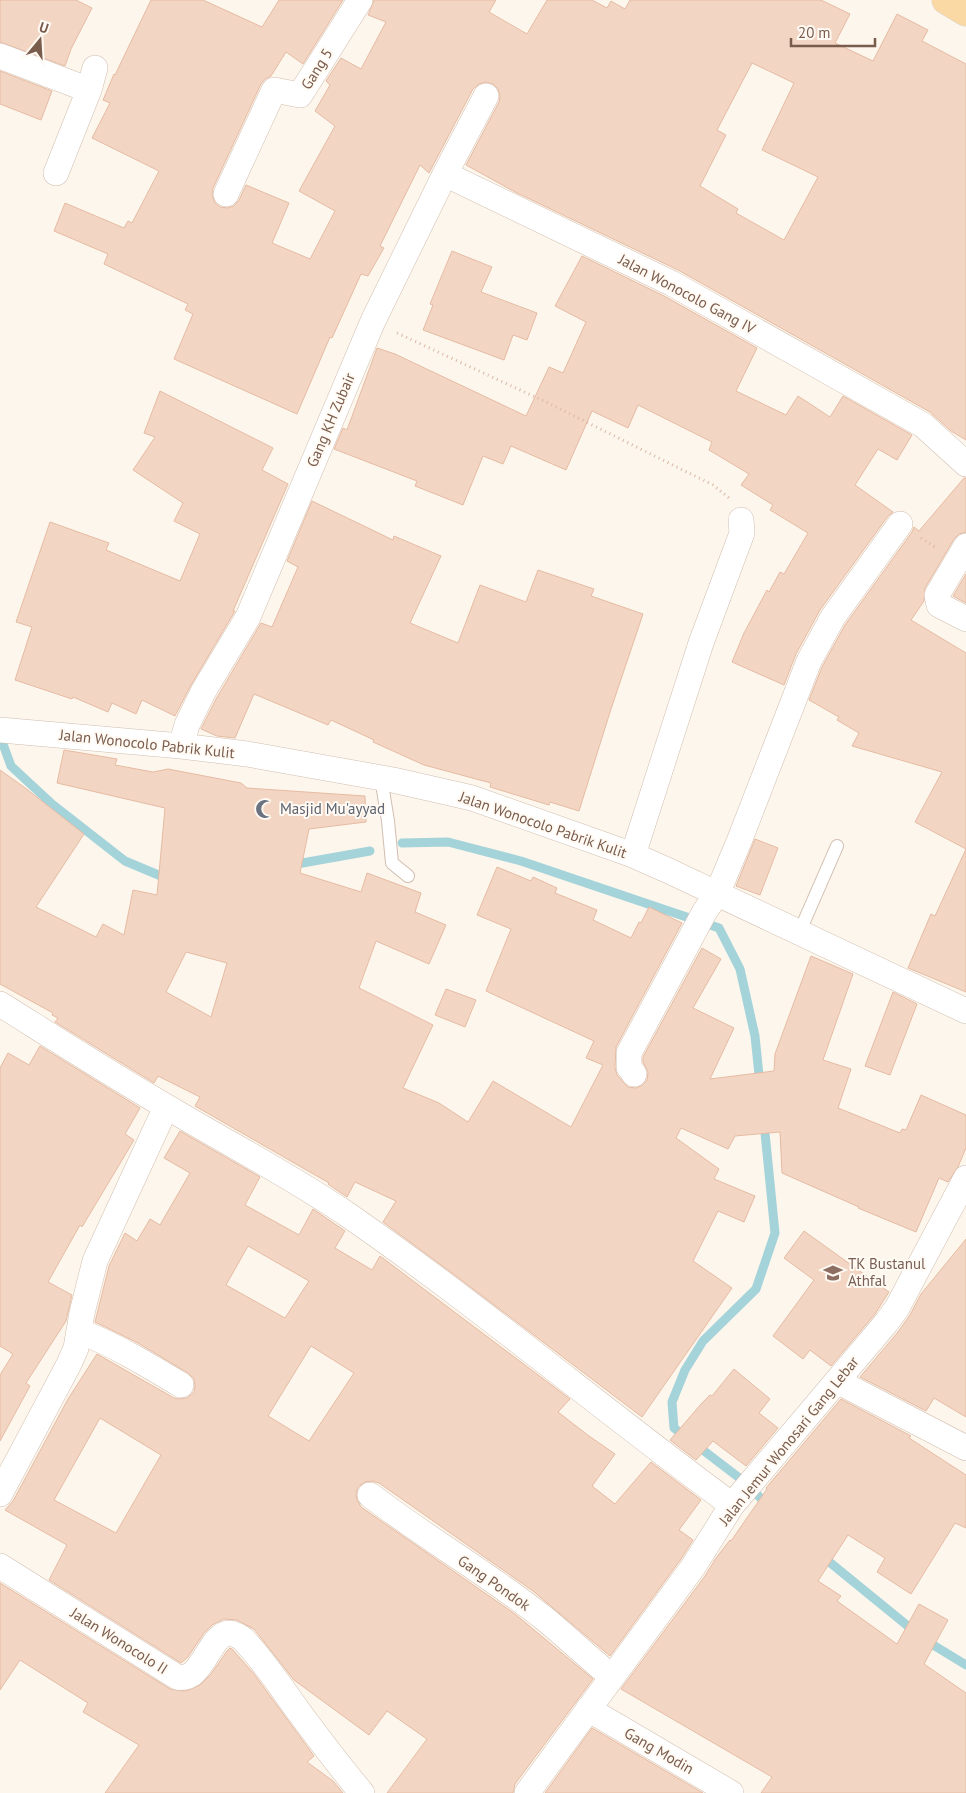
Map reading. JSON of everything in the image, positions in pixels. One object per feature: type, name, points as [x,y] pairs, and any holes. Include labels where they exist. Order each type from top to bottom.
[{"type":"main road","points":[[946,0],[966,12]]},
{"type":"street","name":"Gang 5","points":[[226,194],[274,90],[300,95],[360,0]]},
{"type":"street","points":[[0,56],[92,79],[56,172]]},
{"type":"street","name":"Gang KH Zubair","points":[[181,746],[187,725],[203,692],[248,617],[373,321],[445,174],[486,96]]},
{"type":"street","name":"Jalan Wonocolo Gang IV","points":[[445,174],[671,283],[923,425],[966,464]]},
{"type":"street","points":[[632,855],[701,642],[742,533],[741,520]]},
{"type":"street","points":[[634,1074],[629,1068],[628,1061],[631,1048],[711,902],[740,839],[809,660],[833,617],[900,524]]},
{"type":"street","points":[[961,554],[937,595],[939,604],[966,619]]},
{"type":"street","name":"Jalan Wonocolo Pabrik Kulit","points":[[1,730],[181,746],[247,754],[381,778],[472,798],[632,855],[711,902],[799,933],[966,1011]]},
{"type":"street","points":[[0,1004],[166,1107],[318,1196],[350,1217],[502,1328],[652,1446],[742,1494]]},
{"type":"street","points":[[0,1494],[70,1364],[76,1348],[87,1289],[95,1261],[166,1107]]},
{"type":"street","name":"Jalan Jemur Wonosari Gang Lebar","points":[[527,1793],[693,1567],[742,1494],[897,1308],[966,1178]]},
{"type":"street","points":[[79,1331],[100,1339],[144,1362],[181,1385]]},
{"type":"street","points":[[837,1381],[966,1448]]},
{"type":"street","name":"Gang Pondok","points":[[370,1495],[545,1619],[612,1677]]},
{"type":"street","name":"Jalan Wonocolo II","points":[[0,1566],[177,1677],[185,1678],[194,1672],[221,1636],[230,1633],[242,1638],[362,1793]]},
{"type":"street","name":"Gang Modin","points":[[588,1710],[731,1793]]},
{"type":"lane","points":[[381,778],[392,863],[408,876]]},
{"type":"lane","points":[[799,933],[837,846]]},
{"type":"path","points":[[396,332],[555,406],[713,485],[728,497],[741,520]]},
{"type":"path","points":[[900,524],[961,554]]},
{"type":"building","points":[[0,0],[76,0],[92,8],[71,49],[65,66],[0,42]]},
{"type":"building","points":[[151,0],[203,0],[262,27],[279,0],[343,0],[303,64],[286,52],[271,76],[261,84],[213,188],[212,195],[215,203],[220,207],[228,208],[234,206],[239,200],[246,185],[289,203],[272,243],[310,259],[335,211],[299,191],[335,126],[315,111],[330,85],[326,81],[341,58],[361,69],[386,22],[368,15],[374,0],[496,0],[489,12],[527,34],[547,0],[592,0],[607,8],[611,1],[625,9],[630,0],[821,0],[850,14],[835,43],[873,61],[897,14],[928,30],[922,41],[966,64],[966,440],[951,431],[930,412],[678,270],[515,192],[466,165],[499,102],[498,89],[493,84],[486,82],[479,84],[473,89],[429,173],[420,165],[380,246],[384,248],[368,276],[361,274],[332,338],[330,337],[297,414],[174,359],[193,314],[185,310],[188,304],[104,264],[108,254],[54,231],[65,203],[124,228],[128,221],[132,223],[159,171],[92,138],[110,103],[103,100]],"holes":[[[752,63],[794,83],[762,150],[818,177],[784,240],[736,213],[738,209],[700,186],[726,135],[717,130]]]},
{"type":"building","points":[[0,71],[52,91],[41,120],[0,104]]},
{"type":"building","points":[[452,251],[492,267],[481,292],[537,313],[527,340],[513,335],[504,360],[423,330],[433,305],[430,304]]},
{"type":"building","points":[[582,256],[664,296],[757,348],[736,391],[786,415],[798,396],[830,417],[843,396],[912,435],[897,460],[878,449],[855,485],[893,512],[888,516],[820,610],[796,654],[784,685],[732,662],[744,633],[767,590],[769,592],[780,572],[784,574],[808,533],[770,510],[773,505],[741,485],[749,474],[709,450],[712,442],[638,405],[628,428],[592,411],[566,470],[511,446],[503,464],[483,456],[463,505],[415,486],[417,481],[334,449],[343,428],[347,430],[377,348],[395,354],[526,416],[549,367],[563,373],[586,322],[555,306]]},
{"type":"building","points":[[160,391],[273,448],[262,470],[288,484],[233,611],[235,611],[175,716],[142,700],[136,714],[112,703],[108,712],[73,697],[72,699],[15,680],[32,627],[16,622],[50,522],[109,543],[106,550],[180,581],[200,534],[174,521],[183,503],[133,470],[155,437],[144,433]]},
{"type":"building","points":[[966,478],[966,532],[959,534],[954,539],[925,588],[924,601],[911,620],[966,653],[966,849],[915,822],[942,772],[852,746],[859,733],[837,720],[839,717],[809,700],[822,667],[845,625],[914,527],[919,531]]},
{"type":"building","points":[[312,501],[393,540],[394,536],[441,556],[410,623],[458,643],[480,585],[526,602],[538,570],[594,589],[591,596],[643,614],[579,811],[550,802],[549,805],[490,787],[491,783],[424,765],[373,742],[374,740],[331,720],[328,725],[254,694],[235,738],[217,736],[201,729],[216,699],[261,623],[272,627],[298,567],[287,561]]},
{"type":"building","points":[[966,574],[966,603],[953,596]]},
{"type":"building","points":[[64,750],[117,759],[115,765],[153,772],[168,769],[241,783],[247,788],[365,796],[366,822],[309,829],[300,873],[361,892],[367,873],[421,893],[415,912],[446,925],[429,964],[376,941],[359,988],[433,1025],[403,1088],[439,1103],[468,1122],[493,1081],[571,1127],[603,1065],[586,1058],[594,1041],[486,991],[511,929],[477,915],[497,867],[531,881],[533,877],[557,888],[555,893],[597,910],[593,920],[631,938],[649,907],[682,923],[616,1047],[615,1068],[617,1075],[628,1087],[636,1088],[643,1085],[647,1080],[648,1072],[643,1062],[643,1057],[702,948],[721,959],[693,1008],[734,1028],[710,1079],[774,1071],[775,1054],[811,956],[853,974],[823,1060],[851,1069],[838,1108],[900,1133],[902,1129],[906,1130],[921,1095],[966,1115],[966,1148],[958,1167],[948,1182],[939,1178],[916,1232],[782,1173],[780,1132],[735,1136],[728,1149],[681,1128],[676,1138],[719,1169],[714,1179],[755,1196],[744,1222],[718,1211],[693,1261],[732,1288],[642,1417],[383,1222],[396,1201],[355,1182],[347,1197],[329,1183],[195,1106],[200,1097],[158,1076],[154,1083],[55,1022],[58,1018],[52,1015],[53,1013],[0,984],[0,770],[84,834],[36,907],[96,937],[103,924],[124,935],[133,890],[157,895],[165,808],[57,783]],"holes":[[[186,952],[227,963],[211,1017],[166,992]]]},
{"type":"building","points":[[755,839],[778,848],[760,895],[736,886]]},
{"type":"building","points":[[966,849],[966,992],[908,968],[931,914],[935,916]]},
{"type":"building","points":[[446,989],[476,1000],[465,1027],[435,1015]]},
{"type":"building","points":[[893,992],[917,1004],[890,1075],[865,1066]]},
{"type":"building","points":[[40,1046],[140,1108],[125,1134],[134,1140],[82,1227],[80,1225],[48,1282],[72,1295],[66,1321],[26,1383],[30,1386],[0,1441],[0,1375],[13,1354],[0,1346],[0,1068],[8,1053],[29,1065]]},
{"type":"building","points":[[180,1131],[260,1177],[245,1205],[299,1235],[313,1209],[345,1231],[335,1248],[372,1270],[380,1256],[570,1399],[558,1412],[615,1454],[592,1486],[615,1504],[651,1462],[701,1500],[679,1530],[693,1540],[610,1656],[533,1591],[379,1483],[365,1482],[358,1487],[356,1494],[361,1507],[515,1614],[593,1679],[515,1784],[513,1793],[387,1793],[427,1739],[387,1711],[369,1735],[294,1680],[254,1629],[237,1620],[224,1619],[212,1625],[204,1633],[188,1657],[181,1663],[49,1580],[67,1545],[5,1510],[13,1501],[68,1399],[97,1354],[174,1398],[187,1398],[194,1392],[194,1379],[188,1373],[138,1343],[95,1322],[109,1266],[125,1233],[137,1241],[150,1219],[160,1225],[190,1173],[164,1158]],"holes":[[[248,1246],[309,1281],[285,1318],[226,1285]],[[311,1346],[354,1373],[309,1441],[268,1416]],[[100,1418],[161,1455],[116,1533],[54,1500]]]},
{"type":"building","points":[[804,1231],[889,1292],[875,1314],[831,1366],[810,1350],[803,1359],[773,1336],[814,1280],[784,1258]]},
{"type":"building","points":[[966,1239],[966,1417],[934,1398],[926,1411],[860,1377],[898,1332],[921,1294]]},
{"type":"building","points":[[734,1369],[770,1399],[759,1413],[778,1428],[746,1466],[713,1441],[696,1460],[670,1440],[702,1403],[710,1395],[712,1396]]},
{"type":"building","points":[[841,1399],[911,1436],[909,1438],[966,1475],[966,1528],[955,1523],[911,1594],[877,1572],[885,1558],[848,1535],[818,1581],[841,1596],[837,1601],[897,1644],[919,1604],[948,1620],[924,1664],[966,1693],[966,1793],[761,1793],[772,1777],[621,1689],[705,1576],[716,1558],[731,1541],[766,1488]]},
{"type":"building","points":[[0,1583],[170,1689],[186,1691],[200,1685],[211,1674],[227,1651],[230,1648],[232,1649],[254,1674],[314,1756],[307,1762],[333,1781],[343,1793],[105,1793],[139,1745],[83,1712],[88,1703],[20,1660],[0,1690]]},
{"type":"building","points":[[592,1728],[703,1793],[545,1793]]},
{"type":"waterway","points":[[0,736],[11,766],[52,804],[125,861],[168,879]]},
{"type":"waterway","points":[[402,843],[448,842],[521,861],[719,928],[740,969],[755,1036],[760,1085]]},
{"type":"waterway","points":[[291,865],[370,851]]},
{"type":"waterway","points":[[764,1123],[775,1233],[756,1289],[703,1341],[685,1370],[672,1402],[674,1428],[746,1483],[768,1506]]},
{"type":"waterway","points":[[822,1556],[925,1640],[966,1665]]},
{"type":"place","name":"Masjid Mu'ayyad","points":[[265,809]]},
{"type":"place","name":"TK Bustanul Athfal","points":[[833,1273]]}]
